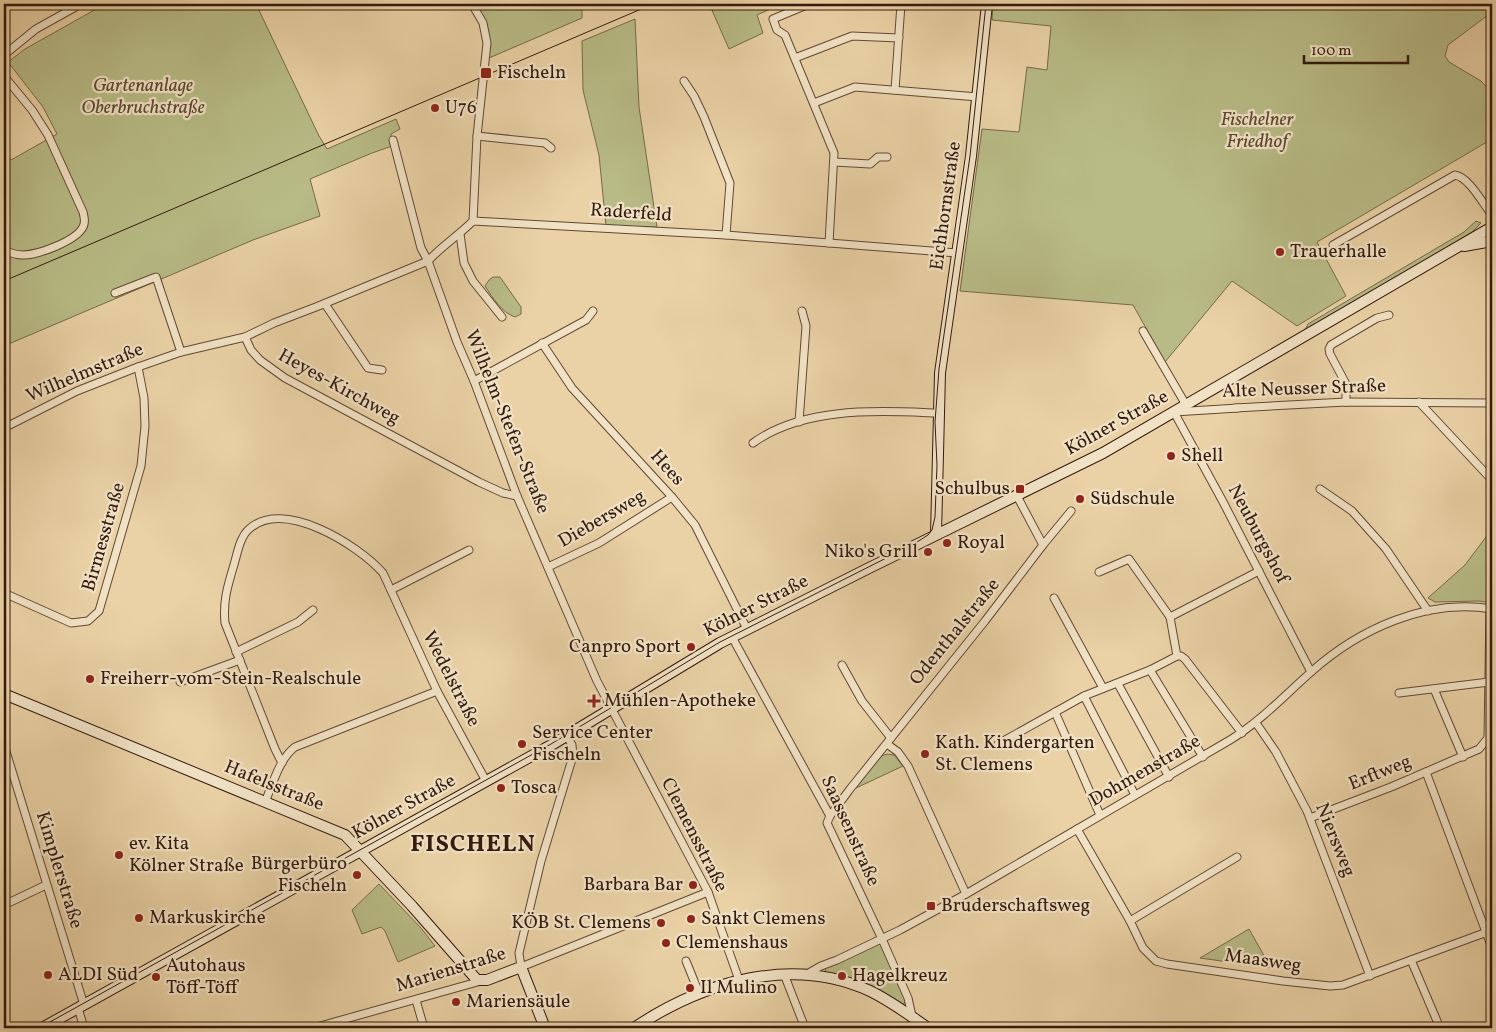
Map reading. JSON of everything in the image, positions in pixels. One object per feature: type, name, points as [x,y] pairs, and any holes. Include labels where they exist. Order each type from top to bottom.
[{"type":"main road","name":"Eichhornstraße","points":[[936,534],[941,358],[978,96],[987,4]]},
{"type":"main road","name":"Kölner Straße","points":[[42,1028],[567,736],[732,637],[936,534],[1103,453],[1492,227]]},
{"type":"main road","points":[[1454,249],[1492,241]]},
{"type":"main road","points":[[936,512],[943,523],[955,525]]},
{"type":"main road","name":"Hafelsstraße","points":[[4,694],[338,831],[350,839],[425,920],[466,968],[481,981]]},
{"type":"main road","points":[[521,967],[545,1028]]},
{"type":"main road","name":"Marienstraße","points":[[481,981],[521,967]]},
{"type":"main road","points":[[634,1028],[670,1006],[699,993],[739,980],[784,974],[813,975],[869,990],[928,1028]]},
{"type":"street","points":[[4,55],[36,29],[81,4]]},
{"type":"street","points":[[115,293],[156,277],[181,352],[245,337],[274,323],[428,261],[438,250],[460,234],[473,221],[477,136],[486,65],[487,36],[483,23],[472,4]]},
{"type":"street","points":[[809,4],[773,19],[778,30],[784,35],[795,58],[834,153],[829,243]]},
{"type":"street","points":[[895,90],[901,4]]},
{"type":"street","points":[[795,58],[852,36],[899,38]]},
{"type":"street","points":[[4,76],[32,110],[48,135],[85,220],[84,226],[79,233],[39,252],[20,255],[4,250]]},
{"type":"street","points":[[684,81],[704,117],[730,183],[726,236]]},
{"type":"street","points":[[814,103],[855,87],[978,96]]},
{"type":"street","points":[[477,136],[545,143],[551,148]]},
{"type":"street","name":"Wilhelm-Stefen-Straße","points":[[393,140],[421,248],[428,261],[457,342],[474,381],[517,496],[611,709]]},
{"type":"street","points":[[834,162],[870,164],[878,157],[887,157]]},
{"type":"street","points":[[1333,245],[1455,175],[1466,180],[1492,216]]},
{"type":"street","name":"Raderfeld","points":[[473,221],[726,236],[957,253]]},
{"type":"street","points":[[460,234],[464,263],[473,281],[502,317]]},
{"type":"street","points":[[325,304],[368,368],[382,370]]},
{"type":"street","points":[[799,422],[806,326],[802,311]]},
{"type":"street","points":[[474,381],[586,320],[593,312]]},
{"type":"street","points":[[1346,402],[1346,384],[1329,349],[1331,345],[1377,318],[1389,315]]},
{"type":"street","points":[[1143,331],[1186,405]]},
{"type":"street","name":"Heyes-Kirchweg","points":[[245,337],[251,350],[260,360],[290,381],[479,482],[503,493],[517,496]]},
{"type":"street","name":"Hees","points":[[542,343],[565,380],[672,497],[695,525],[747,630]]},
{"type":"street","name":"Wilhelmstraße","points":[[4,428],[77,391],[181,352]]},
{"type":"street","name":"Birmesstraße","points":[[4,593],[71,622],[88,622],[99,611],[141,466],[145,426],[144,398],[138,367]]},
{"type":"street","name":"Alte Neusser Straße","points":[[1174,412],[1346,402],[1492,403]]},
{"type":"street","points":[[1419,402],[1492,480]]},
{"type":"street","points":[[753,443],[768,433],[799,422],[857,412],[938,413]]},
{"type":"street","name":"Neuburgshof","points":[[1174,412],[1299,645],[1311,672]]},
{"type":"street","points":[[1320,489],[1352,511],[1386,549],[1428,611]]},
{"type":"street","points":[[1017,496],[1043,545]]},
{"type":"street","name":"Diebersweg","points":[[548,567],[599,543],[672,497]]},
{"type":"street","name":"Odenthalstraße","points":[[830,816],[1071,511]]},
{"type":"street","name":"Wedelstraße","points":[[282,763],[274,749],[225,624],[224,608],[226,592],[242,540],[248,530],[262,521],[279,518],[322,530],[336,536],[373,562],[383,573],[437,691],[486,781]]},
{"type":"street","points":[[391,590],[469,550]]},
{"type":"street","points":[[1099,572],[1129,559],[1170,617],[1177,656]]},
{"type":"street","points":[[1170,617],[1259,571]]},
{"type":"street","points":[[1054,598],[1103,688]]},
{"type":"street","name":"Dohmenstraße","points":[[813,975],[821,966],[882,939],[966,894],[1242,733],[1311,672],[1362,635],[1394,621],[1428,611],[1471,607],[1491,609]]},
{"type":"street","name":"Erftweg","points":[[1310,818],[1463,757],[1479,749],[1490,740],[1491,609]]},
{"type":"street","points":[[236,652],[298,622],[313,610]]},
{"type":"street","name":"Saassenstraße","points":[[732,637],[830,816],[826,823],[882,939],[908,998],[912,1017]]},
{"type":"street","points":[[998,744],[1084,696],[1118,684],[1177,656],[1185,659],[1242,733]]},
{"type":"street","points":[[180,682],[240,660]]},
{"type":"street","points":[[842,664],[862,701],[908,766],[966,894]]},
{"type":"street","points":[[1150,670],[1203,757]]},
{"type":"street","points":[[1399,693],[1489,682]]},
{"type":"street","points":[[1118,684],[1169,777]]},
{"type":"street","points":[[1434,689],[1463,757]]},
{"type":"street","points":[[265,802],[282,763],[290,750],[304,742],[437,691]]},
{"type":"street","points":[[1084,696],[1135,795]]},
{"type":"street","name":"Clemensstraße","points":[[611,709],[708,892],[739,980]]},
{"type":"street","points":[[1055,712],[1100,815]]},
{"type":"street","name":"Niersweg","points":[[1256,722],[1276,752],[1310,818],[1370,976]]},
{"type":"street","points":[[521,967],[519,952],[542,861],[573,756],[572,745],[567,736]]},
{"type":"street","name":"Kimplerstraße","points":[[4,745],[81,1007],[84,1028]]},
{"type":"street","points":[[1426,772],[1492,948]]},
{"type":"street","name":"Maasweg","points":[[1077,829],[1130,921],[1143,948],[1156,961],[1167,964],[1283,981],[1330,986],[1343,985],[1487,932]]},
{"type":"street","points":[[1130,921],[1237,857]]},
{"type":"street","points":[[4,905],[46,884]]},
{"type":"street","name":"Marienstraße","points":[[521,967],[708,892]]},
{"type":"street","points":[[1411,960],[1440,1028]]},
{"type":"street","points":[[686,961],[699,993]]},
{"type":"street","points":[[784,974],[805,1028]]},
{"type":"street","name":"Marienstraße","points":[[313,1028],[481,981]]},
{"type":"street","points":[[416,1000],[424,1028]]},
{"type":"green space","name":"Gartenanlage Oberbruchstraße","points":[[105,4],[256,4],[327,149],[396,119],[400,129],[391,134],[392,146],[310,179],[320,216],[253,240],[4,346],[4,149],[11,160],[57,134],[43,107],[8,62],[25,49]]},
{"type":"green space","points":[[475,4],[582,4],[582,18],[489,58],[488,30]]},
{"type":"green space","points":[[713,4],[790,4],[791,7],[782,11],[779,5],[757,15],[763,33],[729,49],[711,8]]},
{"type":"green space","name":"Fischelner Friedhof","points":[[993,4],[1492,4],[1492,12],[1448,45],[1445,56],[1449,62],[1481,81],[1492,93],[1492,139],[1317,242],[1346,296],[1297,326],[1232,281],[1165,362],[1133,305],[960,291],[982,129],[1019,132],[1027,67],[1047,70],[1051,26],[992,20]]},
{"type":"green space","points":[[635,19],[639,107],[657,227],[606,226],[599,155],[583,90],[582,41]]},
{"type":"green space","points":[[1476,221],[1481,223],[1471,233],[1304,332],[1308,324],[1464,232]]},
{"type":"green space","points":[[493,277],[500,277],[521,307],[521,314],[515,317],[510,315],[494,300],[485,286]]},
{"type":"green space","points":[[1492,529],[1492,603],[1479,601],[1435,602],[1428,598],[1465,565]]},
{"type":"green space","points":[[887,754],[894,755],[903,766],[856,788],[854,787],[878,757]]},
{"type":"green space","points":[[379,884],[421,928],[435,946],[398,962],[385,931],[381,927],[362,934],[352,910]]},
{"type":"green space","points":[[1249,929],[1271,968],[1200,958]]},
{"type":"green space","points":[[881,943],[906,1001],[904,1004],[901,1005],[825,972],[826,967]]},
{"type":"tram line","points":[[4,281],[653,4]]},
{"type":"tram line","points":[[39,1028],[551,744],[720,642],[914,544],[928,535],[932,530],[935,517],[937,465],[935,422],[939,369],[970,156],[986,4]]},
{"type":"place","name":"Fischeln","points":[[486,73]]},
{"type":"place","name":"U76","points":[[435,108]]},
{"type":"place","name":"Trauerhalle","points":[[1280,252]]},
{"type":"place","name":"Shell","points":[[1171,456]]},
{"type":"place","name":"Schulbus","points":[[1020,489]]},
{"type":"place","name":"Südschule","points":[[1080,499]]},
{"type":"place","name":"Royal","points":[[947,543]]},
{"type":"place","name":"Niko's Grill","points":[[928,552]]},
{"type":"place","name":"Canpro Sport","points":[[691,647]]},
{"type":"place","name":"Freiherr-vom-Stein-Realschule","points":[[90,679]]},
{"type":"place","name":"Mühlen-Apotheke","points":[[594,701]]},
{"type":"place","name":"Service Center Fischeln","points":[[522,744]]},
{"type":"place","name":"Kath. Kindergarten St. Clemens","points":[[925,754]]},
{"type":"place","name":"Tosca","points":[[501,788]]},
{"type":"place","name":"ev. Kita Kölner Straße","points":[[119,855]]},
{"type":"place","name":"Bürgerbüro Fischeln","points":[[357,875]]},
{"type":"place","name":"Barbara Bar","points":[[693,885]]},
{"type":"place","name":"Bruderschaftsweg","points":[[931,906]]},
{"type":"place","name":"Markuskirche","points":[[139,918]]},
{"type":"place","name":"Sankt Clemens","points":[[691,919]]},
{"type":"place","name":"KÖB St. Clemens","points":[[661,923]]},
{"type":"place","name":"Clemenshaus","points":[[666,943]]},
{"type":"place","name":"ALDI Süd","points":[[48,975]]},
{"type":"place","name":"Hagelkreuz","points":[[842,976]]},
{"type":"place","name":"Autohaus Töff-Töff","points":[[156,977]]},
{"type":"place","name":"Il Mulino","points":[[690,988]]},
{"type":"place","name":"Mariensäule","points":[[456,1002]]},
{"type":"district","name":"FISCHELN","points":[[473,845]]}]
